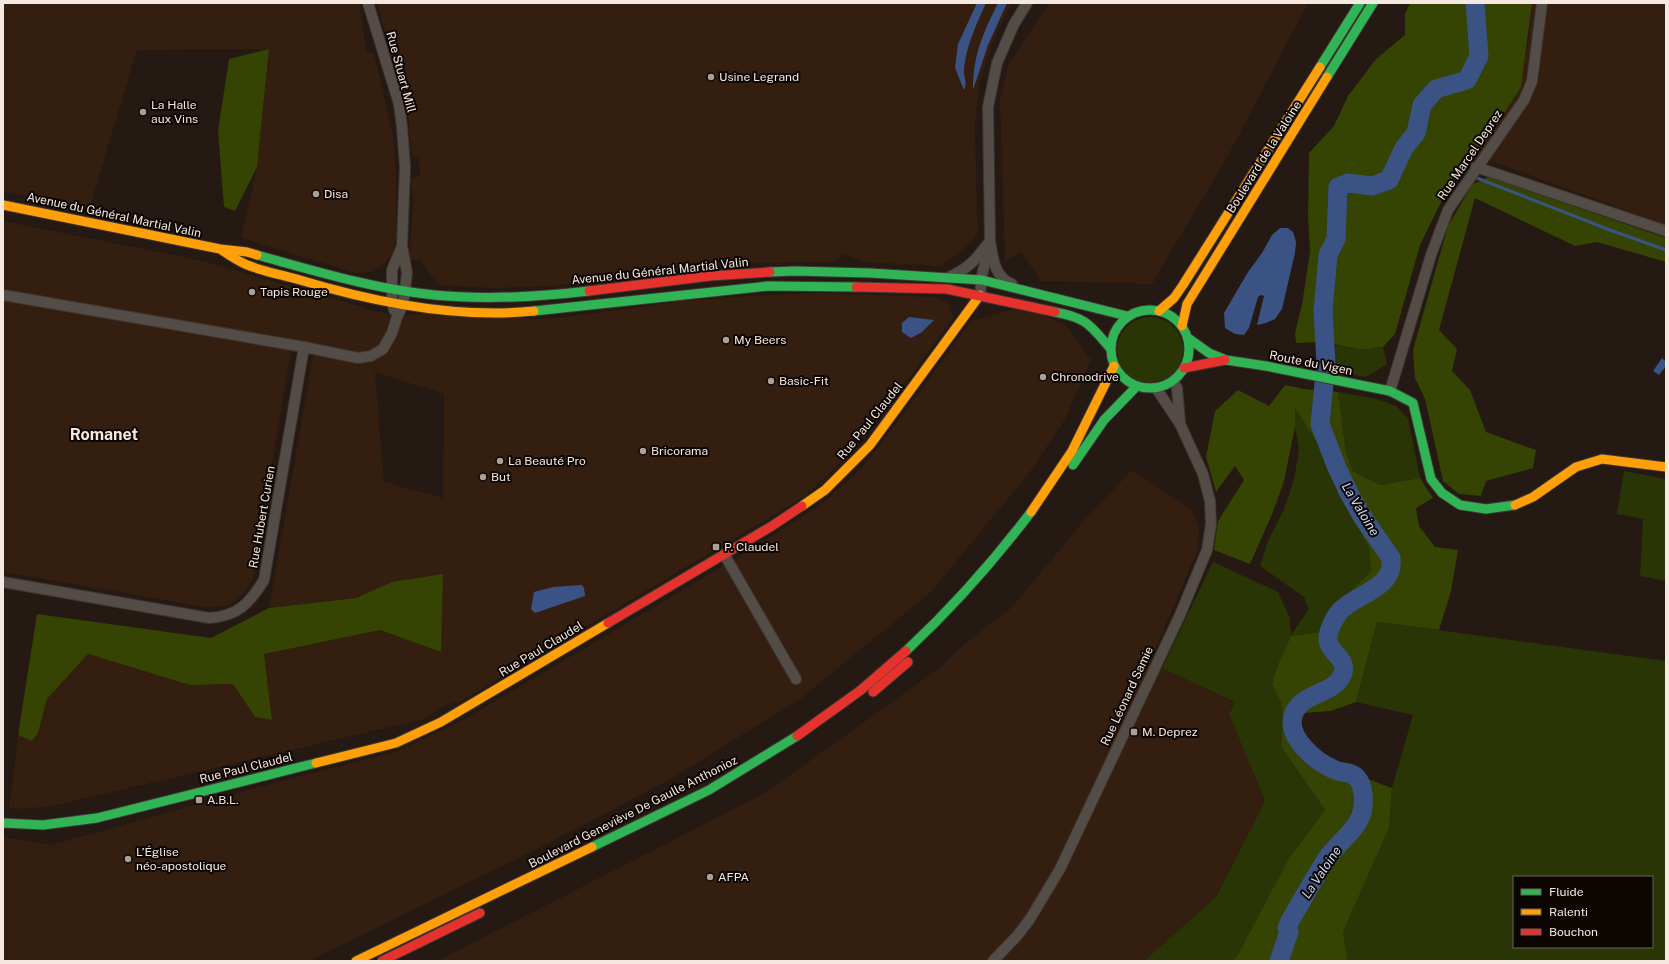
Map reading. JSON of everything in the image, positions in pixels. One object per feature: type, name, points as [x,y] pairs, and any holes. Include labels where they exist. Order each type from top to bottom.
[{"type":"main road","name":"Boulevard de la Valoine","points":[[1159,311],[1174,298],[1184,285],[1360,3]]},
{"type":"main road","name":"Boulevard de la Valoine","points":[[1182,326],[1187,304],[1373,3]]},
{"type":"main road","name":"Avenue du Général Martial Valin","points":[[3,205],[220,250],[247,252],[351,281],[433,295],[475,298],[552,295],[710,276],[795,271],[870,273],[947,277],[985,281],[1127,316]]},
{"type":"main road","name":"Avenue du Général Martial Valin","points":[[220,250],[242,263],[347,294],[404,305],[456,311],[521,312],[768,286],[947,289],[1072,315],[1087,322],[1110,348]]},
{"type":"main road","name":"Rue Paul Claudel","points":[[3,823],[47,826],[110,815],[396,743],[441,722],[812,501],[840,478],[870,445],[980,295]]},
{"type":"main road","points":[[1145,310],[1159,311],[1172,316],[1182,326],[1188,338],[1189,356],[1184,368],[1173,381],[1156,388],[1136,387],[1123,379],[1114,366],[1110,348],[1114,332],[1119,323],[1127,316],[1145,310]]},
{"type":"main road","name":"Route du Vigen","points":[[1188,338],[1209,353],[1226,360],[1266,366],[1390,391],[1413,403],[1431,479],[1442,493],[1460,505],[1486,509],[1514,505],[1534,497],[1576,467],[1602,459],[1666,467]]},
{"type":"main road","name":"Route du Vigen","points":[[1184,368],[1226,360]]},
{"type":"main road","name":"Boulevard Geneviève De Gaulle Anthonioz","points":[[356,961],[709,790],[752,765],[832,712],[911,646],[955,602],[1027,517],[1066,462],[1089,417],[1102,386],[1114,366]]},
{"type":"main road","points":[[1066,477],[1104,420],[1136,387]]},
{"type":"main road","points":[[994,573],[1022,539]]},
{"type":"main road","points":[[958,612],[968,601]]},
{"type":"main road","points":[[857,704],[891,678],[931,640]]},
{"type":"main road","name":"Boulevard Geneviève De Gaulle Anthonioz","points":[[584,861],[728,790]]},
{"type":"main road","points":[[382,961],[487,909]]},
{"type":"street","name":"Rue Stuart Mill","points":[[368,3],[390,73],[400,112],[405,167],[402,245],[407,273],[404,305],[397,317]]},
{"type":"street","points":[[980,295],[985,281],[990,241],[988,107],[997,63],[1014,24],[1027,3]]},
{"type":"street","name":"Rue Marcel Deprez","points":[[1390,391],[1431,255],[1448,210],[1476,167],[1524,100],[1532,82],[1542,3]]},
{"type":"street","points":[[1476,167],[1666,231]]},
{"type":"street","points":[[990,241],[998,273],[1005,281],[1029,291]]},
{"type":"street","points":[[947,277],[961,272],[975,261],[990,241]]},
{"type":"street","name":"Rue Stuart Mill","points":[[397,317],[392,303],[393,266],[402,245]]},
{"type":"street","points":[[985,281],[991,277],[994,261]]},
{"type":"street","points":[[3,295],[304,347],[358,358],[371,356],[383,349],[392,333],[397,317]]},
{"type":"street","name":"Rue Hubert Curien","points":[[3,582],[209,618],[225,617],[240,609],[254,597],[264,580],[304,347]]},
{"type":"street","points":[[1173,381],[1177,388],[1180,424]]},
{"type":"street","points":[[1156,388],[1180,424]]},
{"type":"street","name":"Rue Léonard Samie","points":[[993,961],[1017,936],[1030,919],[1060,869],[1180,615],[1207,550],[1211,524],[1210,500],[1203,474],[1180,424]]},
{"type":"street","points":[[724,554],[796,679]]},
{"type":"shaded area","points":[[3,3],[359,3],[367,53],[374,53],[393,136],[396,171],[396,238],[393,252],[385,263],[371,272],[355,273],[241,238],[257,167],[269,49],[137,50],[89,210],[3,191]]},
{"type":"shaded area","points":[[377,3],[1012,3],[997,32],[979,85],[975,126],[977,224],[979,230],[973,240],[942,266],[863,262],[843,254],[835,262],[744,263],[624,276],[555,286],[492,288],[439,285],[428,272],[421,260],[412,260],[410,255],[413,198],[411,179],[420,176],[419,159],[412,157],[408,114]]},
{"type":"shaded area","points":[[1049,3],[1308,3],[1231,150],[1152,284],[1041,281],[1021,252],[1005,261],[1000,99],[1009,64]]},
{"type":"shaded area","points":[[1532,3],[1666,3],[1666,225],[1475,155],[1489,137],[1528,44]]},
{"type":"shaded area","points":[[3,221],[199,260],[397,317],[431,312],[529,319],[558,318],[683,301],[761,295],[822,293],[935,297],[949,304],[953,317],[893,401],[844,460],[804,497],[456,704],[455,702],[440,708],[424,719],[52,806],[22,809],[9,808],[18,735],[32,741],[38,733],[47,699],[88,654],[190,685],[233,684],[255,717],[272,720],[264,654],[380,630],[441,652],[392,582],[356,598],[269,608],[314,350],[292,345],[253,578],[246,591],[237,600],[225,606],[206,607],[3,572]],"holes":[[[375,372],[444,394],[443,498],[384,482]]]},
{"type":"shaded area","points":[[1024,307],[1066,325],[1091,360],[1065,419],[1030,472],[931,592],[800,699],[671,779],[539,848],[309,961],[3,961],[3,837],[51,845],[285,780],[398,751],[465,719],[740,556],[819,506],[862,468],[971,321]]},
{"type":"shaded area","points":[[1132,470],[1191,509],[1199,528],[1198,549],[1150,662],[1235,702],[1229,714],[1265,801],[1216,897],[1144,961],[437,961],[765,793],[938,669],[968,641],[1011,608],[1088,516]]},
{"type":"green space","points":[[1410,3],[1532,3],[1521,87],[1489,137],[1447,190],[1420,245],[1395,334],[1383,347],[1363,350],[1323,342],[1296,343],[1295,333],[1302,305],[1310,251],[1308,217],[1309,153],[1334,126],[1348,96],[1376,59],[1405,35],[1405,14]]},
{"type":"green space","points":[[269,49],[257,167],[235,211],[224,207],[218,131],[229,59]]},
{"type":"green space","points":[[1488,177],[1666,238],[1666,262],[1597,242],[1575,246],[1475,198],[1439,330],[1457,349],[1452,371],[1470,390],[1486,432],[1536,450],[1533,468],[1486,481],[1481,496],[1459,494],[1443,481],[1425,399],[1415,378],[1413,350],[1448,226],[1472,185]]},
{"type":"green space","points":[[1143,317],[1157,317],[1169,322],[1178,331],[1183,343],[1181,363],[1174,374],[1157,383],[1143,383],[1131,378],[1122,369],[1117,357],[1117,343],[1122,331],[1131,322]]},
{"type":"green space","points":[[1336,345],[1363,350],[1383,347],[1387,364],[1366,377],[1331,370]]},
{"type":"green space","points":[[1285,385],[1304,389],[1338,392],[1346,452],[1353,471],[1380,485],[1420,478],[1433,498],[1416,508],[1419,526],[1435,547],[1458,550],[1451,591],[1439,630],[1377,622],[1356,702],[1331,711],[1304,713],[1299,727],[1300,754],[1392,788],[1389,828],[1343,932],[1348,961],[1232,961],[1237,956],[1289,858],[1325,810],[1281,747],[1283,721],[1281,703],[1272,684],[1278,665],[1291,636],[1321,632],[1333,604],[1354,588],[1371,571],[1369,547],[1338,494],[1323,452],[1295,408],[1295,427],[1284,481],[1273,512],[1250,564],[1214,550],[1218,521],[1244,480],[1235,466],[1216,492],[1206,457],[1215,411],[1238,390],[1269,406]]},
{"type":"green space","points":[[1338,392],[1377,399],[1396,406],[1408,418],[1420,478],[1380,485],[1353,471],[1346,452]]},
{"type":"green space","points":[[1295,407],[1323,452],[1338,494],[1369,547],[1371,571],[1354,588],[1333,604],[1321,632],[1291,636],[1272,684],[1281,703],[1283,721],[1281,747],[1325,810],[1289,858],[1237,956],[1232,961],[1144,961],[1216,897],[1265,801],[1229,714],[1235,702],[1162,668],[1213,562],[1278,592],[1290,618],[1291,635],[1309,609],[1304,597],[1260,566],[1267,543],[1284,509],[1294,480],[1299,449],[1295,427]]},
{"type":"green space","points":[[1624,471],[1666,479],[1666,581],[1640,576],[1643,519],[1617,514]]},
{"type":"green space","points":[[443,574],[441,652],[380,630],[264,654],[272,720],[255,717],[233,684],[190,685],[88,654],[47,699],[38,733],[32,741],[18,735],[37,614],[211,638],[269,608],[356,598],[392,582]]},
{"type":"green space","points":[[1377,622],[1666,661],[1666,961],[1348,961],[1343,932],[1389,828],[1392,788],[1413,715],[1356,702]]},
{"type":"water","points":[[977,3],[986,3],[972,35],[967,52],[964,69],[966,85],[964,90],[955,68],[958,44]]},
{"type":"water","points":[[998,3],[1007,3],[988,45],[973,90],[973,77],[977,55],[988,24]]},
{"type":"water","points":[[1280,228],[1288,228],[1293,232],[1296,242],[1295,253],[1282,309],[1275,319],[1257,325],[1264,296],[1261,295],[1258,297],[1249,328],[1244,335],[1235,334],[1225,328],[1224,313],[1272,235]]},
{"type":"water","points":[[909,317],[934,320],[922,332],[911,338],[902,332],[902,323]]},
{"type":"water","points":[[1662,358],[1666,362],[1666,366],[1659,375],[1653,371]]},
{"type":"water","points":[[582,585],[585,596],[535,613],[531,609],[534,592],[553,587]]},
{"type":"waterway","name":"La Valoine","points":[[1279,961],[1289,932],[1287,928],[1290,921],[1327,858],[1358,822],[1363,807],[1362,787],[1357,778],[1353,775],[1327,766],[1311,754],[1297,738],[1293,729],[1292,720],[1295,711],[1300,705],[1306,700],[1334,685],[1343,673],[1343,664],[1331,648],[1328,640],[1329,631],[1338,614],[1347,605],[1381,584],[1387,577],[1391,568],[1391,558],[1362,516],[1350,495],[1337,468],[1320,424],[1326,363],[1323,311],[1328,255],[1336,239],[1338,187],[1348,183],[1372,186],[1389,180],[1404,148],[1416,133],[1422,105],[1436,89],[1467,80],[1479,56],[1475,3]]},
{"type":"waterway","points":[[1477,178],[1610,230],[1666,250]]},
{"type":"traffic: fast","points":[[1320,67],[1360,3]]},
{"type":"traffic: fast","points":[[1327,77],[1373,3]]},
{"type":"traffic: fast","points":[[257,255],[367,284],[434,295],[453,297],[512,297],[589,291]]},
{"type":"traffic: fast","points":[[770,272],[795,271],[870,273],[982,280],[1127,316]]},
{"type":"traffic: fast","points":[[534,311],[768,286],[856,287]]},
{"type":"traffic: fast","points":[[1150,310],[1165,313],[1178,321],[1186,334],[1189,349],[1186,364],[1178,377],[1165,385],[1150,388],[1135,385],[1122,377],[1114,364],[1111,349],[1114,334],[1122,321],[1135,313],[1150,310]]},
{"type":"traffic: fast","points":[[1055,312],[1066,314],[1081,320],[1092,328],[1110,348]]},
{"type":"traffic: fast","points":[[1188,338],[1209,353],[1226,360],[1266,366],[1390,391],[1413,403],[1431,479],[1442,493],[1460,505],[1486,509],[1515,505]]},
{"type":"traffic: fast","points":[[1073,465],[1104,420],[1136,387]]},
{"type":"traffic: fast","points":[[906,651],[972,584],[1031,512]]},
{"type":"traffic: fast","points":[[592,847],[709,790],[797,736]]},
{"type":"traffic: fast","points":[[3,823],[43,825],[97,818],[316,763]]},
{"type":"traffic: slow","points":[[1159,311],[1174,298],[1183,285],[1320,67]]},
{"type":"traffic: slow","points":[[1182,326],[1187,304],[1327,77]]},
{"type":"traffic: slow","points":[[3,205],[220,249],[247,252],[257,255]]},
{"type":"traffic: slow","points":[[223,251],[241,262],[261,270],[386,302],[445,311],[475,313],[534,311]]},
{"type":"traffic: slow","points":[[802,506],[825,490],[870,445],[980,295]]},
{"type":"traffic: slow","points":[[1031,512],[1072,451],[1114,366]]},
{"type":"traffic: slow","points":[[1515,505],[1533,497],[1576,467],[1602,459],[1666,467]]},
{"type":"traffic: slow","points":[[316,763],[396,743],[441,722],[608,623]]},
{"type":"traffic: slow","points":[[356,961],[592,847]]},
{"type":"traffic: jam","points":[[589,291],[710,276],[770,272]]},
{"type":"traffic: jam","points":[[856,287],[947,289],[1055,312]]},
{"type":"traffic: jam","points":[[1184,368],[1225,360]]},
{"type":"traffic: jam","points":[[608,623],[772,526],[802,506]]},
{"type":"traffic: jam","points":[[797,736],[861,690],[906,651]]},
{"type":"traffic: jam","points":[[873,692],[908,662]]},
{"type":"traffic: jam","points":[[382,961],[480,913]]},
{"type":"place","name":"Usine Legrand","points":[[711,77]]},
{"type":"place","name":"La Halle aux Vins","points":[[143,112]]},
{"type":"place","name":"Disa","points":[[316,194]]},
{"type":"place","name":"Tapis Rouge","points":[[252,292]]},
{"type":"place","name":"My Beers","points":[[726,340]]},
{"type":"place","name":"Chronodrive","points":[[1043,377]]},
{"type":"place","name":"Basic-Fit","points":[[771,381]]},
{"type":"place","name":"Bricorama","points":[[643,451]]},
{"type":"place","name":"La Beauté Pro","points":[[500,461]]},
{"type":"place","name":"But","points":[[483,477]]},
{"type":"place","name":"P. Claudel","points":[[716,547]]},
{"type":"place","name":"M. Deprez","points":[[1134,732]]},
{"type":"place","name":"A.B.L.","points":[[199,800]]},
{"type":"place","name":"L’Église néo-apostolique","points":[[128,859]]},
{"type":"place","name":"AFPA","points":[[710,877]]},
{"type":"district","name":"Romanet","points":[[104,434]]}]
